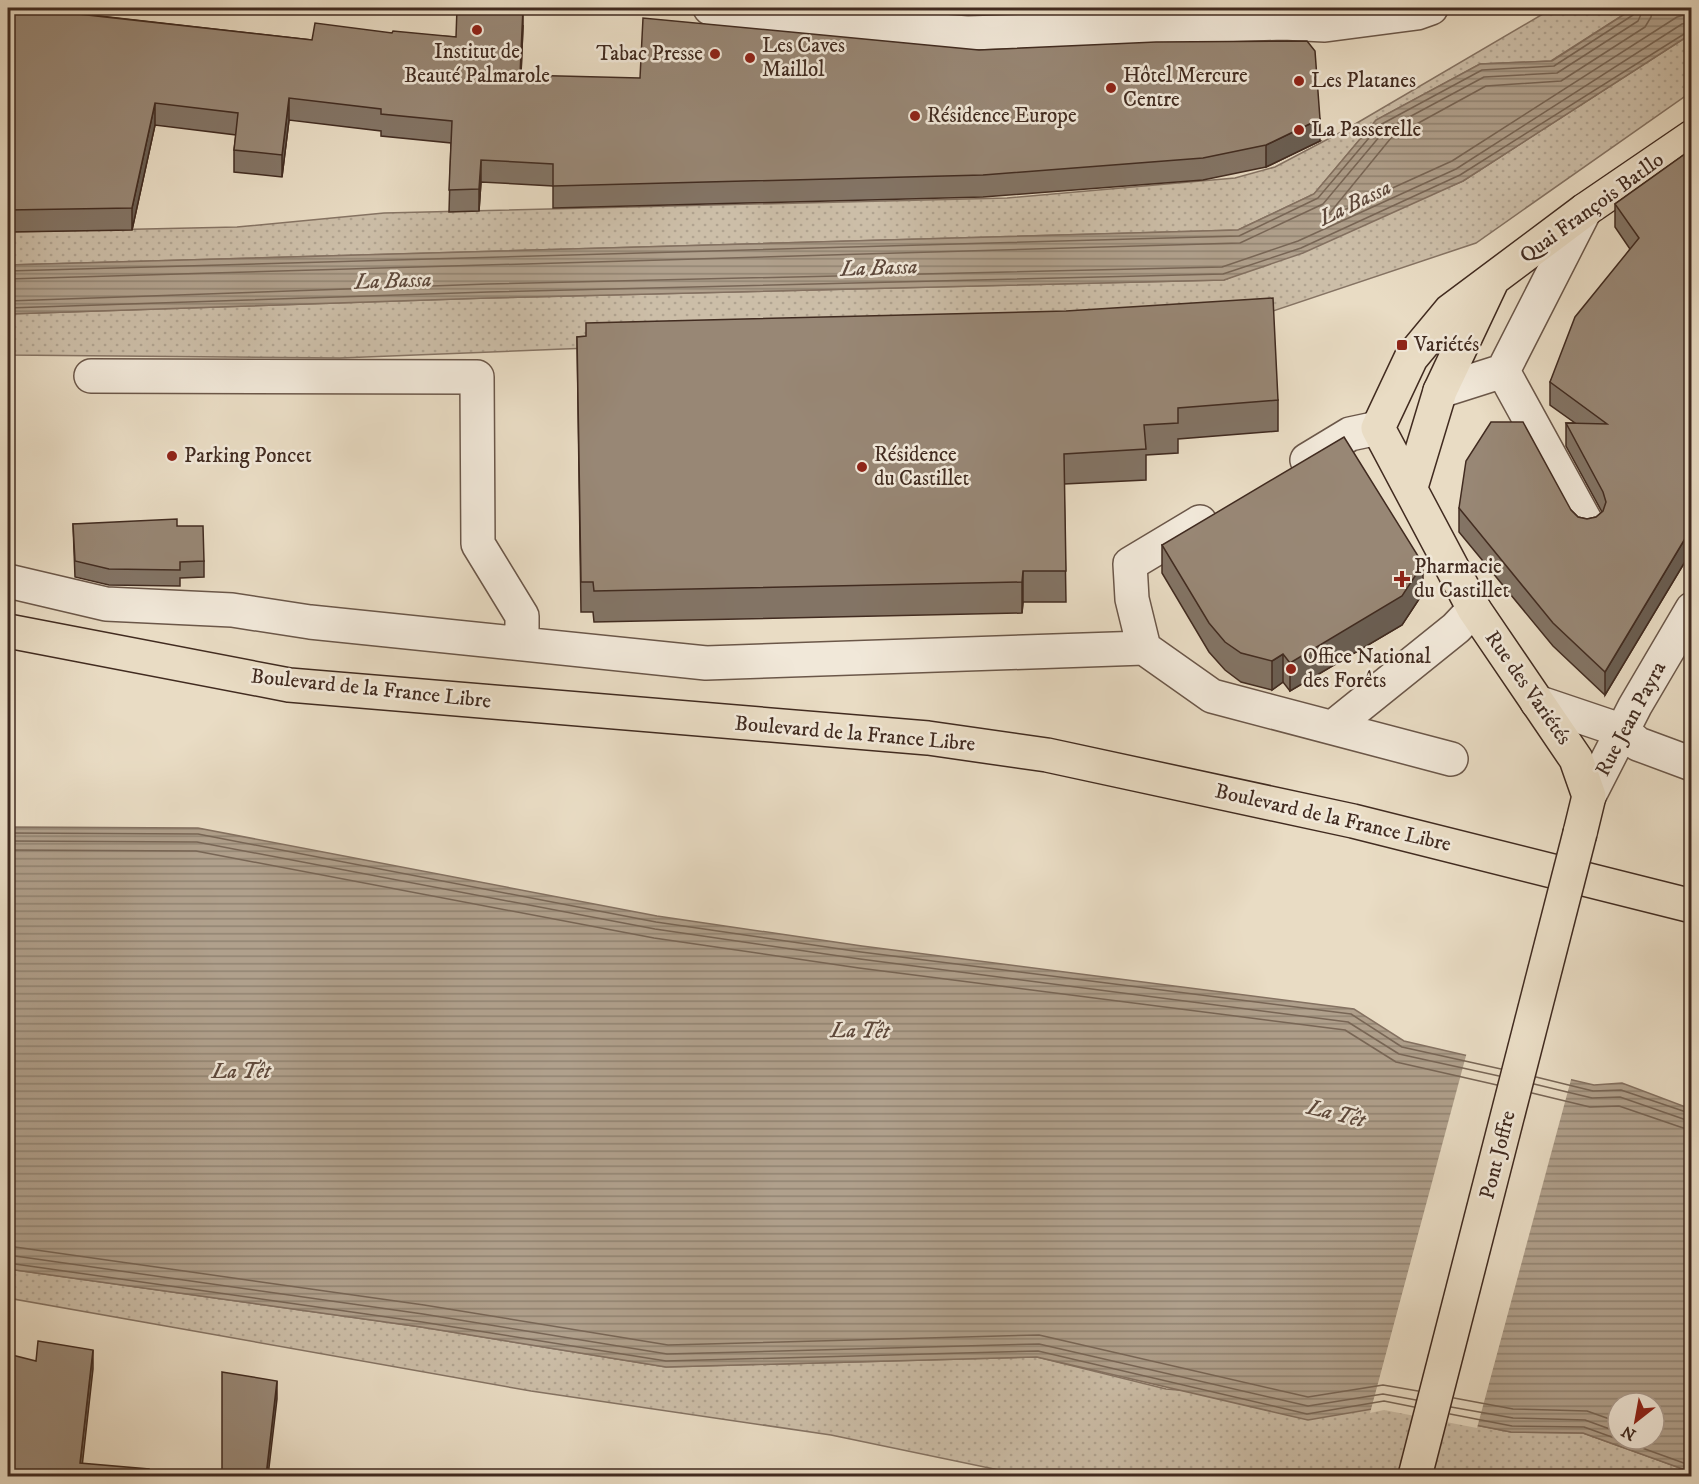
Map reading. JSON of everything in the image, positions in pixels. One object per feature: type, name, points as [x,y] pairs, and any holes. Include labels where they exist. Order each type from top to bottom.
[{"type":"main road","name":"Quai François Batllo","points":[[1378,428],[1411,358],[1450,311],[1585,210],[1692,137]]},
{"type":"main road","name":"Quai François Batllo","points":[[1440,391],[1493,280]]},
{"type":"main road","points":[[1411,487],[1440,391]]},
{"type":"main road","name":"Rue des Variétés","points":[[1378,428],[1474,609],[1576,759],[1589,796]]},
{"type":"main road","name":"Boulevard de la France Libre","points":[[8,631],[289,685],[928,738],[1047,755],[1353,821],[1692,906]]},
{"type":"main road","name":"Rue Jean Payra","points":[[1580,833],[1589,796]]},
{"type":"main road","name":"Pont Joffre","points":[[1415,1476],[1580,833]]},
{"type":"street","points":[[710,8],[860,25],[967,33],[1283,23],[1325,25],[1431,8]]},
{"type":"street","points":[[1440,391],[1503,371],[1585,210]]},
{"type":"street","points":[[1503,371],[1587,524]]},
{"type":"street","points":[[91,376],[477,377],[478,544],[522,616],[522,643]]},
{"type":"street","points":[[1280,476],[1350,434],[1378,428]]},
{"type":"street","points":[[1144,648],[1132,599],[1130,564],[1230,505]]},
{"type":"street","points":[[8,581],[106,604],[232,610],[310,622],[706,663],[1144,648],[1212,696],[1451,759]]},
{"type":"street","points":[[1334,727],[1456,628],[1474,609]]},
{"type":"street","name":"Rue Jean Payra","points":[[1589,796],[1625,743],[1692,609]]},
{"type":"street","points":[[1537,702],[1625,743],[1692,764]]},
{"type":"street","points":[[1576,759],[1625,743]]},
{"type":"green space","points":[[902,8],[1178,8],[1178,10]]},
{"type":"green space","points":[[1553,8],[1634,8],[1551,61],[1480,64],[1376,120],[1314,194],[1238,230],[8,265],[8,232],[237,227],[384,213],[1007,198],[1235,178],[1275,167],[1345,130]]},
{"type":"green space","points":[[1691,34],[1691,92],[1476,243],[1240,322],[340,358],[8,355],[8,314],[488,298],[1224,280],[1463,181]]},
{"type":"green space","points":[[8,1269],[421,1327],[666,1367],[1037,1357],[1166,1389],[1384,1407],[1511,1432],[1583,1433],[1606,1441],[1606,1451],[1633,1451],[1691,1472],[1691,1476],[1028,1476],[831,1435],[531,1391],[8,1298]]},
{"type":"water","name":"La Bassa","points":[[1634,8],[1691,8],[1691,34],[1463,181],[1303,253],[1224,280],[488,298],[8,314],[8,265],[1238,230],[1314,194],[1376,120],[1480,64],[1552,61]]},
{"type":"water","name":"La Têt","points":[[8,827],[198,828],[657,916],[862,946],[1354,1009],[1404,1041],[1594,1085],[1622,1083],[1691,1109],[1691,1472],[1633,1451],[1666,1451],[1666,1391],[1606,1391],[1606,1441],[1583,1433],[1511,1432],[1384,1407],[1308,1420],[1037,1357],[666,1367],[421,1327],[8,1269]]},
{"type":"pier","points":[[1467,1052],[1572,1076],[1477,1428],[1384,1410],[1370,1413]]},
{"type":"building","points":[[8,8],[44,8],[43,10],[312,40],[315,23],[392,33],[393,31],[456,37],[457,8],[523,8],[520,75],[640,78],[643,18],[979,50],[1156,42],[1307,41],[1315,51],[1320,119],[1266,145],[1203,158],[983,175],[553,186],[553,164],[481,160],[479,189],[449,190],[452,121],[381,114],[381,109],[289,98],[282,155],[234,150],[238,113],[155,103],[132,208],[8,210]]},
{"type":"building","points":[[1692,149],[1692,527],[1605,672],[1553,623],[1459,508],[1466,461],[1491,422],[1523,422],[1571,510],[1578,517],[1587,519],[1596,517],[1603,511],[1606,502],[1603,492],[1566,423],[1607,424],[1550,382],[1575,317],[1639,238],[1615,204]]},
{"type":"building","name":"Résidence du Castillet","points":[[1273,298],[1278,400],[1178,408],[1178,423],[1144,425],[1146,449],[1064,454],[1066,571],[1023,571],[1022,582],[594,591],[593,582],[581,582],[577,337],[586,336],[586,323],[1066,311]]},
{"type":"building","points":[[1344,437],[1423,564],[1402,596],[1290,663],[1283,654],[1272,661],[1241,653],[1225,642],[1209,623],[1162,545]]},
{"type":"building","points":[[177,519],[177,526],[203,526],[204,561],[180,562],[180,570],[109,569],[75,561],[73,524]]},
{"type":"building","points":[[38,1341],[93,1350],[80,1463],[149,1469],[148,1476],[8,1476],[8,1354],[36,1361]]},
{"type":"building","points":[[222,1372],[277,1381],[266,1476],[222,1476]]},
{"type":"place","name":"Institut de Beauté Palmarole","points":[[477,30]]},
{"type":"place","name":"Tabac Presse","points":[[715,54]]},
{"type":"place","name":"Les Caves Maillol","points":[[750,58]]},
{"type":"place","name":"Les Platanes","points":[[1299,81]]},
{"type":"place","name":"Hôtel Mercure Centre","points":[[1111,88]]},
{"type":"place","name":"Résidence Europe","points":[[915,116]]},
{"type":"place","name":"La Passerelle","points":[[1299,130]]},
{"type":"place","name":"Variétés","points":[[1402,345]]},
{"type":"place","name":"Parking Poncet","points":[[172,456]]},
{"type":"place","name":"Résidence du Castillet","points":[[862,467]]},
{"type":"place","name":"Pharmacie du Castillet","points":[[1402,579]]},
{"type":"place","name":"Office National des Forêts","points":[[1291,669]]}]
